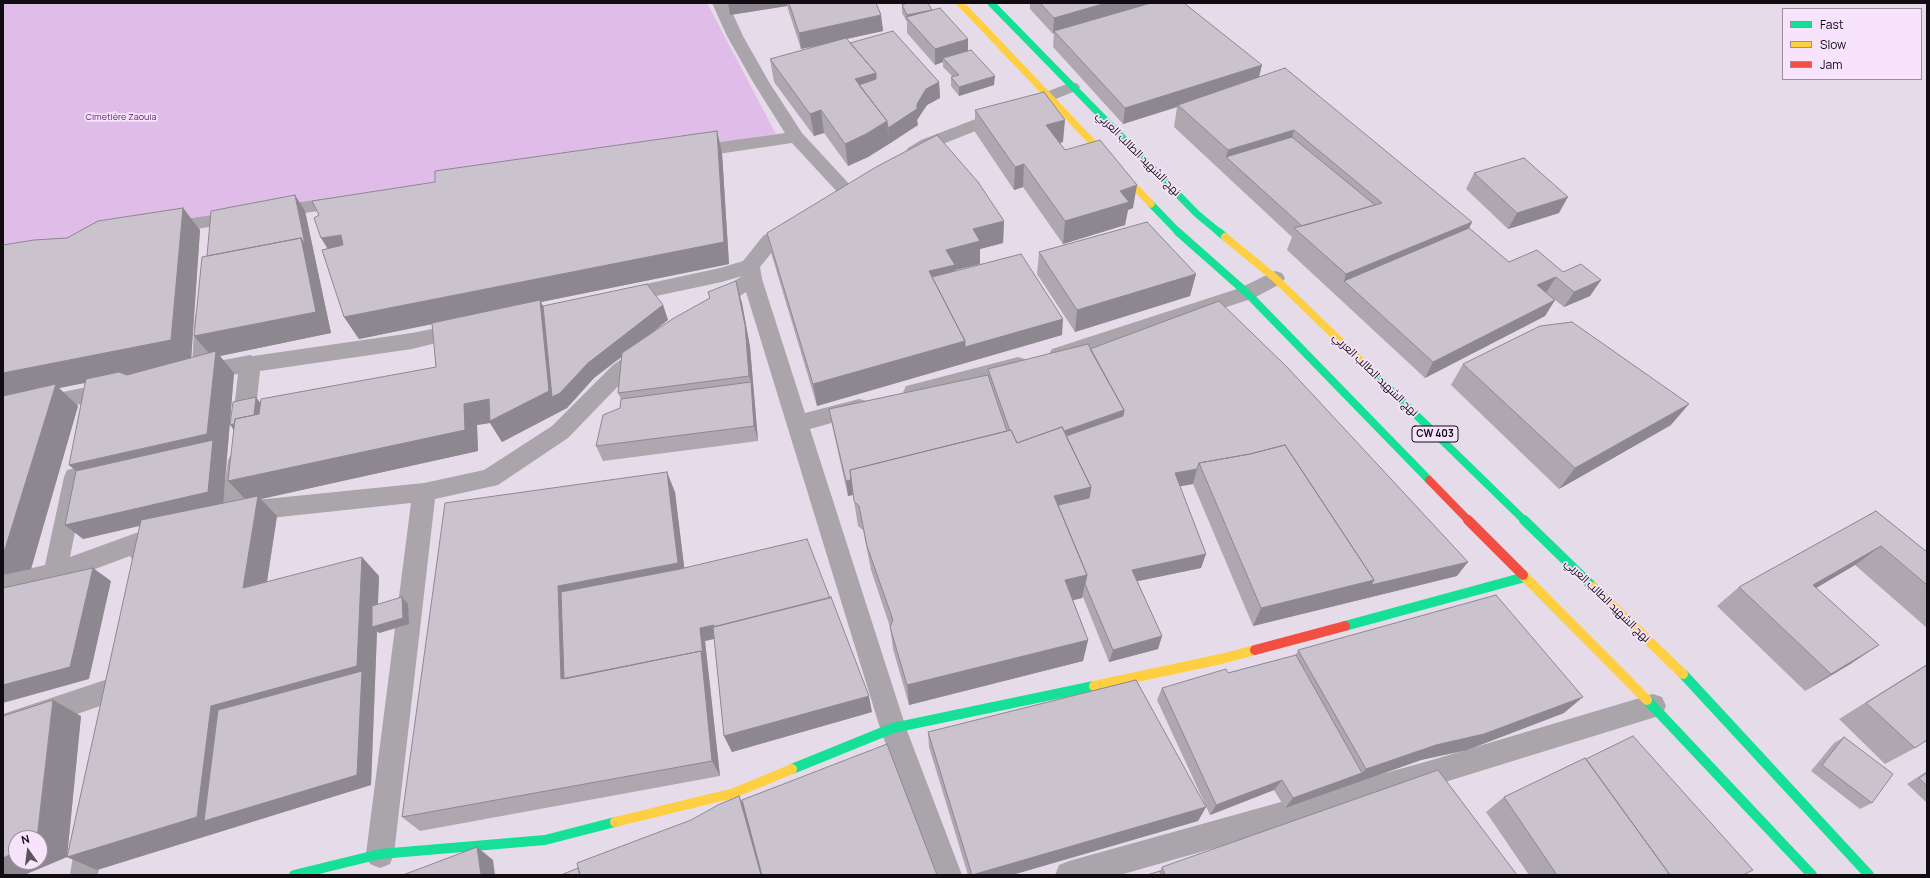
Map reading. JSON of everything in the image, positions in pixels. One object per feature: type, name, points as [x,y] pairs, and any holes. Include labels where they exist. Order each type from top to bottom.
[{"type":"main road","name":"CW 403","points":[[960,3],[1173,227],[1248,293],[1351,402],[1653,706],[1812,875]]},
{"type":"main road","name":"نهج الشهيد الطالب العربي","points":[[991,3],[1072,88],[1197,214],[1275,278],[1693,684],[1869,875]]},
{"type":"main road","points":[[294,875],[380,854],[545,840],[734,793],[893,728],[1221,659],[1525,577]]},
{"type":"street","points":[[720,3],[735,36],[761,82],[796,137],[846,191]]},
{"type":"street","points":[[900,160],[927,144],[1072,88]]},
{"type":"street","points":[[677,154],[796,137]]},
{"type":"street","points":[[149,231],[210,229],[361,200]]},
{"type":"street","points":[[697,316],[751,272],[770,241],[808,216]]},
{"type":"street","points":[[605,300],[722,275],[751,272]]},
{"type":"street","points":[[751,272],[796,424],[893,728],[948,875]]},
{"type":"street","points":[[796,424],[1037,360],[1248,293],[1275,278]]},
{"type":"street","points":[[202,371],[206,300]]},
{"type":"street","points":[[180,375],[250,363],[412,341],[482,326]]},
{"type":"street","points":[[212,518],[233,512],[424,492],[490,478],[560,432],[620,371],[658,344]]},
{"type":"street","points":[[233,512],[250,363]]},
{"type":"street","points":[[3,412],[129,386]]},
{"type":"street","points":[[88,417],[93,394]]},
{"type":"street","points":[[55,573],[80,456]]},
{"type":"street","points":[[380,854],[424,492]]},
{"type":"street","points":[[3,586],[55,573],[158,536],[136,575]]},
{"type":"street","points":[[3,727],[112,691]]},
{"type":"street","points":[[1069,875],[1440,782],[1653,706]]},
{"type":"street","points":[[84,875],[93,813]]},
{"type":"green space","name":"Cimetière Zaouia","points":[[3,3],[707,3],[776,134],[3,249]]},
{"type":"building","points":[[789,3],[876,3],[881,15],[799,33]]},
{"type":"building","points":[[907,3],[928,3],[932,10],[907,15],[902,5]]},
{"type":"building","points":[[1040,3],[1106,3],[1054,18]]},
{"type":"building","points":[[1151,3],[1184,3],[1262,65],[1125,108],[1054,31]]},
{"type":"building","points":[[940,8],[968,39],[935,49],[906,17]]},
{"type":"building","points":[[893,31],[939,82],[926,89],[917,104],[917,109],[888,128],[887,121],[859,85],[876,79],[876,73],[850,43]]},
{"type":"building","points":[[846,38],[876,73],[855,79],[887,121],[866,134],[845,144],[821,110],[810,114],[770,59]]},
{"type":"building","points":[[971,50],[995,76],[959,87],[951,77],[959,75],[943,58]]},
{"type":"building","points":[[1285,68],[1472,222],[1346,274],[1294,228],[1382,203],[1294,130],[1228,150],[1178,105]]},
{"type":"building","points":[[1044,92],[1065,120],[1046,125],[1065,150],[1100,140],[1137,185],[1120,191],[1129,202],[1065,221],[1024,164],[1015,167],[975,110]]},
{"type":"building","points":[[717,131],[724,242],[344,317],[322,250],[343,245],[341,235],[321,238],[314,218],[319,215],[312,201],[435,182],[435,171]]},
{"type":"building","points":[[937,135],[978,182],[1004,221],[973,229],[980,241],[946,250],[955,265],[929,271],[965,341],[813,384],[767,233],[876,167]]},
{"type":"building","points":[[1292,137],[1375,205],[1302,226],[1226,157]]},
{"type":"building","points":[[1524,158],[1568,197],[1517,213],[1474,173]]},
{"type":"building","points":[[295,195],[305,244],[301,238],[207,256],[211,211]]},
{"type":"building","points":[[183,208],[171,340],[3,373],[3,245],[34,240],[67,238],[98,221]]},
{"type":"building","points":[[1147,222],[1196,274],[1077,310],[1039,252]]},
{"type":"building","points":[[1469,228],[1509,262],[1537,250],[1563,272],[1581,264],[1601,280],[1574,292],[1556,277],[1537,285],[1555,300],[1433,362],[1344,281]]},
{"type":"building","points":[[301,238],[316,312],[194,336],[202,257]]},
{"type":"building","points":[[1021,254],[1063,319],[965,347],[965,341],[932,277]]},
{"type":"building","points":[[736,281],[745,325],[749,376],[618,393],[622,353],[674,318],[710,298],[708,292]]},
{"type":"building","points":[[647,284],[663,305],[588,363],[560,393],[552,397],[543,306]]},
{"type":"building","points":[[540,300],[549,391],[490,421],[489,399],[464,404],[465,430],[228,481],[235,419],[259,414],[261,399],[436,367],[432,323]]},
{"type":"building","points":[[1219,301],[1288,368],[1468,562],[1371,585],[1374,580],[1285,445],[1250,454],[1199,463],[1197,469],[1175,473],[1206,554],[1132,570],[1162,636],[1113,650],[1085,584],[1087,575],[1058,505],[1089,498],[1091,487],[1066,436],[1123,416],[1124,410],[1090,349]]},
{"type":"building","points":[[1572,322],[1689,404],[1575,468],[1463,364],[1540,326]]},
{"type":"building","points":[[1088,344],[1124,410],[1064,431],[1062,427],[1017,443],[1011,430],[1010,431],[988,369]]},
{"type":"building","points":[[216,351],[207,434],[69,465],[86,379],[119,372],[127,375]]},
{"type":"building","points":[[988,375],[1007,431],[850,470],[851,480],[846,481],[829,409]]},
{"type":"building","points":[[751,382],[754,426],[596,446],[603,415],[620,408],[621,399]]},
{"type":"building","points":[[56,384],[5,549],[3,550],[3,396]]},
{"type":"building","points":[[256,397],[254,415],[235,419],[234,424],[230,425],[233,402]]},
{"type":"building","points":[[1062,427],[1091,487],[1054,496],[1087,575],[1065,580],[1088,640],[907,685],[890,627],[893,620],[867,546],[859,506],[854,501],[850,470],[1011,430],[1017,443]]},
{"type":"building","points":[[213,440],[208,492],[65,525],[76,471]]},
{"type":"building","points":[[1285,445],[1374,580],[1261,608],[1199,463],[1250,454]]},
{"type":"building","points":[[667,472],[678,563],[558,586],[561,679],[701,651],[712,761],[402,817],[445,503]]},
{"type":"building","points":[[258,496],[243,588],[362,557],[357,666],[211,706],[197,817],[67,857],[141,520]]},
{"type":"building","points":[[1876,511],[1927,552],[1927,585],[1881,546],[1813,585],[1879,645],[1831,674],[1739,587]]},
{"type":"building","points":[[807,539],[830,598],[714,627],[714,625],[700,628],[703,656],[701,651],[564,679],[561,592],[680,569]]},
{"type":"building","points":[[93,568],[70,667],[3,685],[3,588]]},
{"type":"building","points":[[1496,595],[1583,697],[1484,734],[1436,745],[1366,769],[1298,650]]},
{"type":"building","points":[[402,597],[403,618],[372,627],[372,606]]},
{"type":"building","points":[[831,597],[869,696],[724,736],[713,627]]},
{"type":"building","points":[[1296,655],[1362,773],[1293,798],[1282,780],[1216,805],[1162,688],[1226,669],[1228,673]]},
{"type":"building","points":[[1927,665],[1927,740],[1915,748],[1866,703]]},
{"type":"building","points":[[362,671],[357,775],[204,821],[218,710]]},
{"type":"building","points":[[1136,680],[1206,807],[972,875],[928,732]]},
{"type":"building","points":[[53,700],[38,830],[8,830],[8,856],[3,858],[3,716]]},
{"type":"building","points":[[1633,736],[1753,870],[1743,875],[1670,875],[1586,759]]},
{"type":"building","points":[[1844,737],[1893,774],[1872,803],[1822,765]]},
{"type":"building","points":[[887,744],[937,875],[762,875],[742,800]]},
{"type":"building","points":[[1585,758],[1670,875],[1557,875],[1504,797]]},
{"type":"building","points":[[1438,770],[1517,875],[1165,875],[1162,867]]},
{"type":"building","points":[[1927,773],[1927,786],[1919,778]]},
{"type":"building","points":[[739,796],[761,875],[580,875],[577,863],[691,820],[718,805]]},
{"type":"building","points":[[477,847],[481,875],[403,875]]},
{"type":"building","points":[[578,868],[580,875],[561,875]]},
{"type":"building","points":[[1160,871],[1162,875],[1147,875]]},
{"type":"traffic: fast","points":[[991,3],[1197,214],[1225,237]]},
{"type":"traffic: fast","points":[[1151,204],[1173,227],[1247,293],[1429,480]]},
{"type":"traffic: fast","points":[[1373,373],[1593,587]]},
{"type":"traffic: fast","points":[[1345,626],[1525,577]]},
{"type":"traffic: fast","points":[[1683,674],[1869,875]]},
{"type":"traffic: fast","points":[[792,769],[893,728],[1094,686]]},
{"type":"traffic: fast","points":[[1647,700],[1812,875]]},
{"type":"traffic: fast","points":[[294,875],[380,854],[545,840],[615,822]]},
{"type":"traffic: slow","points":[[960,3],[1151,204]]},
{"type":"traffic: slow","points":[[1225,237],[1275,278],[1373,373]]},
{"type":"traffic: slow","points":[[1523,575],[1647,700]]},
{"type":"traffic: slow","points":[[1593,587],[1683,674]]},
{"type":"traffic: slow","points":[[1094,686],[1221,659],[1255,650]]},
{"type":"traffic: slow","points":[[615,822],[734,793],[792,769]]},
{"type":"traffic: jam","points":[[1429,480],[1523,575]]},
{"type":"traffic: jam","points":[[1255,650],[1345,626]]}]
